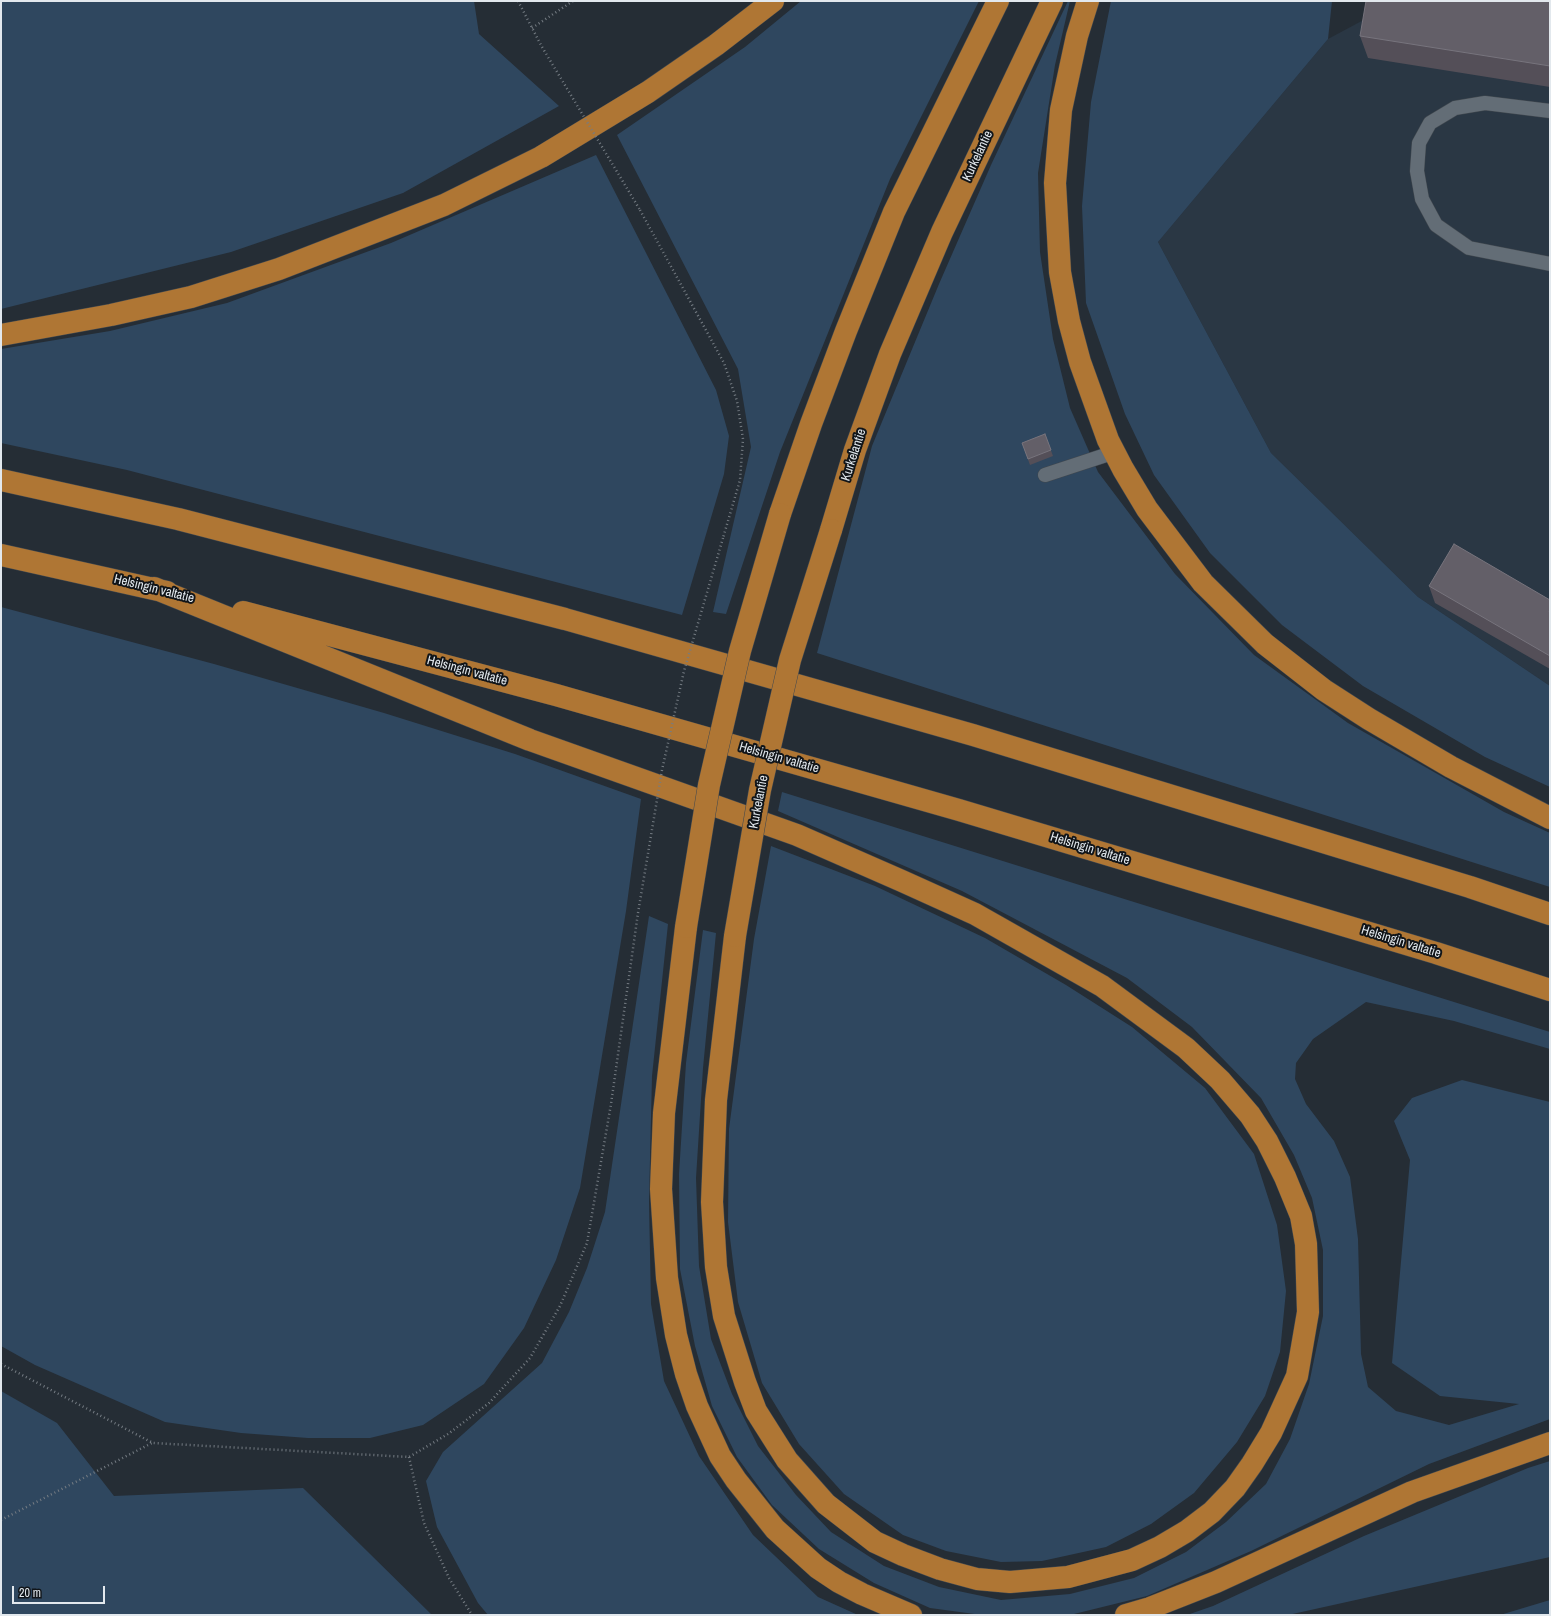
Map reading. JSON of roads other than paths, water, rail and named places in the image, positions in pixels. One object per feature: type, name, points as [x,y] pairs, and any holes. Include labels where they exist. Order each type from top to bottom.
[{"type":"highway","points":[[1,335],[111,315],[191,297],[279,269],[444,204],[541,157],[641,96],[716,45],[773,1]]},
{"type":"highway","points":[[911,1615],[862,1594],[839,1582],[818,1568],[774,1529],[736,1480],[720,1456],[697,1406],[686,1374],[676,1335],[667,1278],[661,1189],[664,1113],[686,927],[709,785],[740,651],[780,514],[843,338],[894,212],[998,1]]},
{"type":"highway","name":"Kurkelantie","points":[[154,588],[530,740],[797,835],[902,881],[975,914],[1102,986],[1186,1048],[1220,1080],[1250,1116],[1267,1141],[1285,1177],[1300,1216],[1306,1244],[1308,1312],[1297,1376],[1271,1433],[1235,1488],[1212,1512],[1187,1531],[1160,1547],[1132,1560],[1068,1577],[1010,1582],[977,1579],[940,1569],[903,1556],[875,1542],[826,1504],[787,1460],[756,1411],[744,1382],[724,1316],[716,1267],[712,1202],[716,1100],[735,936],[760,790],[790,660],[855,450],[893,346],[942,232],[1052,1]]},
{"type":"highway","points":[[1088,1],[1076,36],[1061,110],[1055,183],[1060,272],[1069,321],[1093,401],[1115,452],[1147,509],[1176,549],[1217,598],[1265,644],[1324,690],[1369,719],[1451,767],[1550,818]]},
{"type":"highway","points":[[1,480],[178,519],[573,621],[973,735],[1470,887],[1550,914]]},
{"type":"highway","name":"Helsingin valtatie","points":[[1,555],[154,588],[556,695],[951,808],[1436,953],[1550,990]]},
{"type":"highway","points":[[1126,1615],[1150,1608],[1216,1582],[1412,1492],[1550,1443]]},
{"type":"lane","points":[[1550,112],[1485,103],[1454,108],[1430,123],[1419,143],[1417,171],[1422,199],[1436,225],[1469,248],[1550,264]]},
{"type":"lane","points":[[1045,475],[1115,452]]}]
